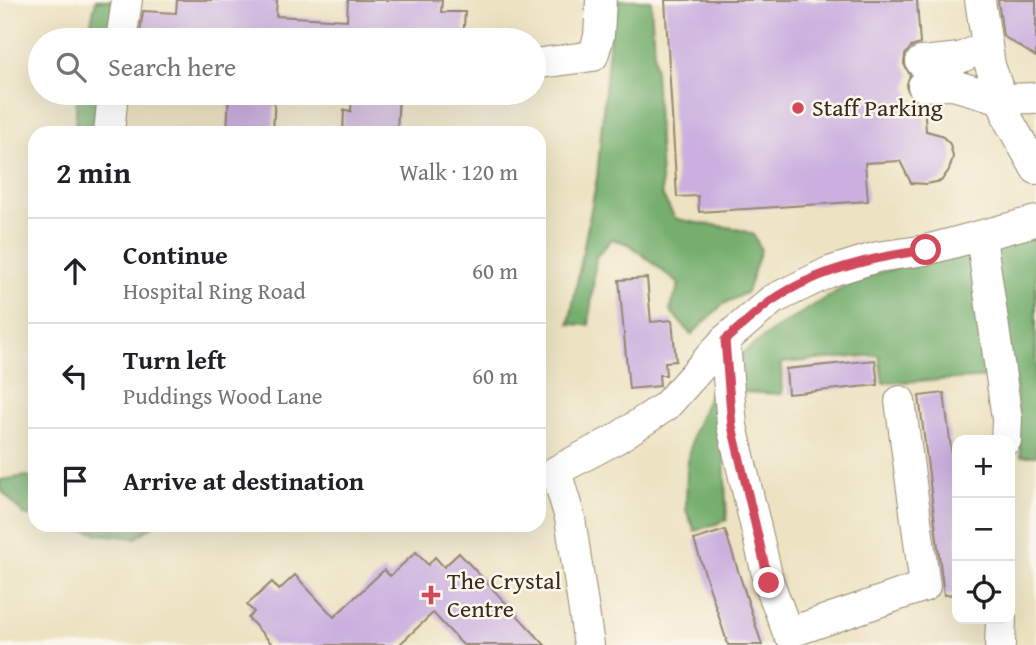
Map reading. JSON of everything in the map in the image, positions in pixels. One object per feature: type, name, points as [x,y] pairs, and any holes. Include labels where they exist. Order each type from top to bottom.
[{"type":"street","points":[[123,28],[127,0]]},
{"type":"street","points":[[546,62],[593,56],[598,36],[601,0]]},
{"type":"street","points":[[979,0],[987,46],[1009,121],[1036,169]]},
{"type":"street","points":[[987,46],[922,74],[1002,99],[1036,98]]},
{"type":"street","points":[[110,126],[112,105]]},
{"type":"street","points":[[589,645],[570,518],[547,470],[616,439],[666,406],[725,340],[772,300],[829,272],[877,257],[926,250],[1036,221]]},
{"type":"street","points":[[981,236],[1007,419],[1006,435]]},
{"type":"street","points":[[725,340],[732,426],[769,583],[788,633],[925,586],[900,401]]},
{"type":"street","points":[[1000,645],[1001,624]]},
{"type":"green space","points":[[96,0],[121,0],[114,28],[90,28]]},
{"type":"green space","points":[[613,0],[651,0],[662,195],[675,218],[744,231],[754,235],[761,250],[747,292],[722,305],[691,335],[670,310],[679,284],[629,244],[612,239],[596,257],[589,325],[569,324],[597,178]]},
{"type":"green space","points":[[76,105],[105,105],[101,126],[75,126]]},
{"type":"green space","points":[[1036,239],[1036,456],[1021,456],[1015,376],[883,383],[879,355],[781,363],[782,394],[740,392],[722,417],[727,520],[695,531],[686,510],[687,467],[693,433],[711,391],[732,361],[775,329],[859,278],[990,243]]},
{"type":"green space","points":[[28,476],[28,516],[24,515],[0,489],[0,480]]},
{"type":"green space","points":[[92,532],[144,532],[136,538]]},
{"type":"building","points":[[177,0],[277,0],[276,16],[347,20],[348,0],[442,0],[441,12],[465,12],[464,28],[141,28],[143,11],[176,13]]},
{"type":"building","name":"Staff Parking","points":[[665,0],[917,0],[920,44],[911,47],[905,55],[904,64],[910,75],[906,87],[914,101],[924,103],[926,131],[941,135],[950,144],[953,157],[949,170],[941,181],[911,183],[900,161],[865,163],[868,201],[699,212],[698,196],[677,197]]},
{"type":"building","points":[[998,0],[1036,0],[1036,57],[1003,36]]},
{"type":"building","points":[[228,105],[274,105],[273,126],[227,126]]},
{"type":"building","points":[[351,105],[398,105],[397,126],[343,126],[344,110],[351,111]]},
{"type":"building","points":[[647,278],[651,322],[672,320],[676,361],[665,362],[666,375],[659,375],[660,386],[629,389],[619,280]]},
{"type":"building","points":[[875,360],[878,385],[788,394],[786,369]]},
{"type":"building","points":[[944,393],[952,456],[952,594],[944,595],[919,396]]},
{"type":"building","points":[[725,530],[762,645],[728,645],[694,540]]},
{"type":"building","name":"The Crystal Centre","points":[[416,552],[428,565],[435,557],[444,567],[459,553],[545,645],[463,645],[433,613],[399,645],[273,645],[248,618],[254,612],[247,605],[272,582],[279,590],[295,575],[334,617],[384,570],[390,576]]},
{"type":"place","name":"Staff Parking","points":[[798,108]]},
{"type":"place","name":"The Crystal Centre","points":[[431,595]]},
{"type":"route","points":[[769,583],[732,426],[725,340],[772,300],[829,272],[877,257],[926,250]]}]
